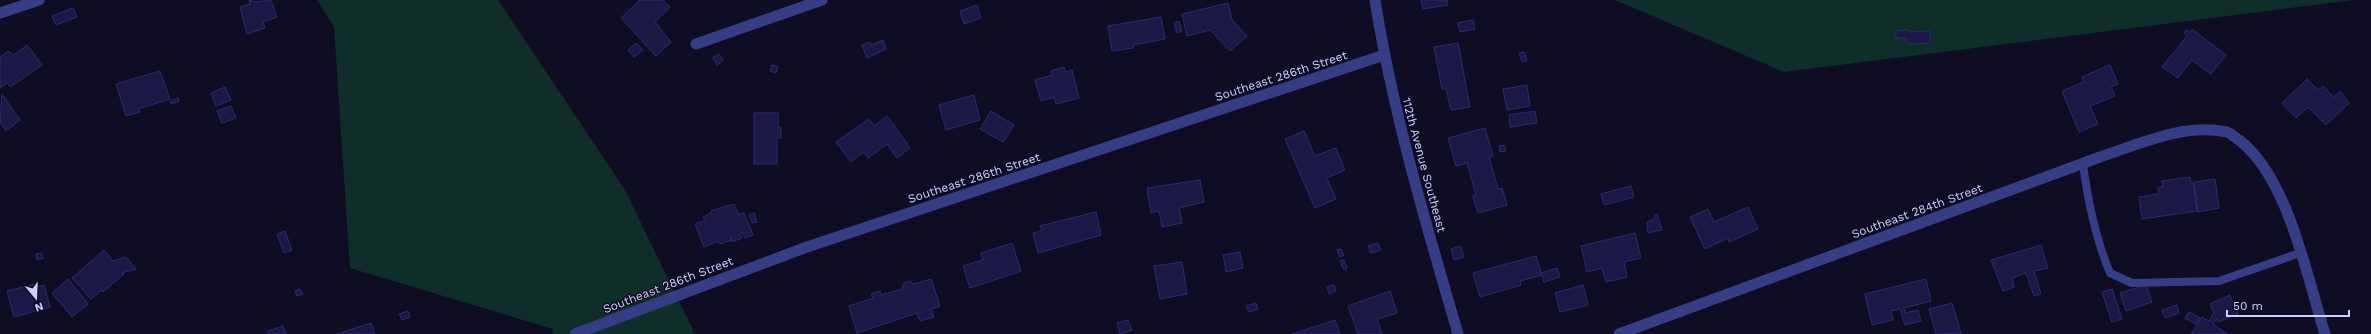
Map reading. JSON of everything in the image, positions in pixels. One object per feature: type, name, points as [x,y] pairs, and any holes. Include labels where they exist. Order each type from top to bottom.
[{"type":"street","points":[[0,13],[39,0]]},
{"type":"street","points":[[696,44],[822,0]]},
{"type":"street","name":"112th Avenue Southeast","points":[[1375,0],[1384,55],[1405,150],[1458,334]]},
{"type":"street","name":"Southeast 286th Street","points":[[575,334],[807,247],[1384,55]]},
{"type":"street","name":"Southeast 284th Street","points":[[1619,334],[2083,164],[2163,136],[2198,130],[2228,132],[2249,148],[2266,168],[2286,209],[2300,253]]},
{"type":"street","points":[[2300,253],[2325,334]]},
{"type":"lane","points":[[2083,164],[2090,212],[2099,246],[2110,273],[2132,283],[2219,282],[2300,253]]},
{"type":"green space","points":[[317,0],[498,0],[625,190],[695,334],[552,334],[553,329],[350,268],[334,27]]},
{"type":"green space","points":[[1615,0],[2354,0],[1784,72]]},
{"type":"building","points":[[249,0],[255,2],[271,0],[277,17],[263,22],[265,28],[247,34],[240,7],[250,4]]},
{"type":"building","points":[[640,0],[663,0],[670,7],[655,22],[671,42],[656,56],[621,18]]},
{"type":"building","points":[[1421,0],[1447,0],[1448,5],[1423,9]]},
{"type":"building","points":[[1228,3],[1232,20],[1247,36],[1230,51],[1210,30],[1187,36],[1182,14]]},
{"type":"building","points":[[977,5],[981,18],[964,24],[960,11]]},
{"type":"building","points":[[73,8],[77,17],[56,25],[52,16]]},
{"type":"building","points":[[1161,17],[1165,39],[1133,45],[1133,48],[1112,51],[1108,26]]},
{"type":"building","points":[[1473,20],[1475,29],[1460,32],[1458,23]]},
{"type":"building","points":[[1179,21],[1182,31],[1177,33],[1174,23]]},
{"type":"building","points":[[2192,29],[2226,55],[2211,74],[2192,60],[2178,78],[2162,67],[2187,36],[2184,33],[2186,30],[2190,32]]},
{"type":"building","points":[[1909,30],[1910,32],[1930,31],[1930,43],[1909,44],[1905,38],[1896,38],[1896,31]]},
{"type":"building","points":[[883,40],[886,49],[867,58],[862,45],[870,42],[872,45]]},
{"type":"building","points":[[636,43],[643,50],[634,57],[628,50]]},
{"type":"building","points":[[1458,43],[1470,107],[1451,110],[1446,89],[1442,89],[1434,47]]},
{"type":"building","points":[[27,45],[42,65],[10,87],[7,83],[0,88],[0,57],[8,51],[14,55]]},
{"type":"building","points":[[1524,52],[1527,61],[1522,62],[1519,53]]},
{"type":"building","points":[[719,54],[723,60],[717,65],[713,58]]},
{"type":"building","points":[[772,65],[778,67],[776,73],[770,71]]},
{"type":"building","points":[[2110,65],[2118,84],[2111,87],[2115,96],[2090,106],[2098,124],[2079,132],[2062,91],[2084,82],[2082,77]]},
{"type":"building","points":[[1064,67],[1066,72],[1072,70],[1079,98],[1056,104],[1054,97],[1041,101],[1035,80],[1052,75],[1051,71]]},
{"type":"building","points":[[160,71],[170,99],[138,109],[140,112],[126,116],[116,84]]},
{"type":"building","points":[[2307,79],[2318,90],[2323,86],[2334,97],[2340,91],[2349,103],[2326,125],[2308,107],[2296,118],[2282,103]]},
{"type":"building","points":[[1527,85],[1530,106],[1507,110],[1503,89]]},
{"type":"building","points":[[225,87],[231,100],[216,106],[211,93]]},
{"type":"building","points":[[2,94],[20,120],[6,131],[0,122]]},
{"type":"building","points":[[974,95],[980,120],[946,130],[939,105]]},
{"type":"building","points":[[178,98],[179,101],[171,104],[170,101]]},
{"type":"building","points":[[231,106],[236,118],[222,123],[217,111]]},
{"type":"building","points":[[991,111],[1014,125],[1003,142],[980,129]]},
{"type":"building","points":[[1535,111],[1537,123],[1510,127],[1509,115]]},
{"type":"building","points":[[754,113],[778,113],[778,127],[781,127],[781,138],[777,138],[777,164],[754,164]]},
{"type":"building","points":[[887,116],[910,148],[897,158],[887,144],[868,158],[864,152],[851,162],[836,142],[869,119],[874,126]]},
{"type":"building","points":[[1485,128],[1493,156],[1489,157],[1498,189],[1502,188],[1507,205],[1478,213],[1473,196],[1476,195],[1467,163],[1456,166],[1448,138]]},
{"type":"building","points":[[1304,131],[1315,156],[1336,148],[1345,170],[1327,178],[1336,199],[1315,208],[1285,139]]},
{"type":"building","points":[[1504,145],[1506,151],[1500,152],[1499,146]]},
{"type":"building","points":[[2190,177],[2191,183],[2193,183],[2197,211],[2142,219],[2139,197],[2159,194],[2158,187],[2163,187],[2162,181]]},
{"type":"building","points":[[2215,179],[2219,208],[2198,212],[2194,182]]},
{"type":"building","points":[[1200,180],[1204,202],[1179,208],[1182,223],[1162,227],[1159,211],[1151,213],[1147,188]]},
{"type":"building","points":[[1631,186],[1634,197],[1604,205],[1601,194]]},
{"type":"building","points":[[734,204],[739,215],[744,213],[753,235],[745,238],[742,232],[740,234],[742,238],[732,242],[731,237],[731,240],[720,244],[719,241],[704,247],[695,224],[705,220],[703,217],[711,213],[711,211]]},
{"type":"building","points":[[1748,207],[1758,229],[1729,242],[1728,238],[1705,249],[1690,217],[1708,209],[1714,222]]},
{"type":"building","points":[[1096,212],[1101,235],[1038,253],[1033,233],[1042,231],[1040,226]]},
{"type":"building","points":[[754,213],[757,222],[752,223],[749,215]]},
{"type":"building","points":[[1657,214],[1662,230],[1648,233],[1647,222],[1653,220]]},
{"type":"building","points":[[285,231],[292,250],[284,253],[277,234]]},
{"type":"building","points":[[1635,233],[1641,258],[1624,262],[1627,277],[1606,282],[1602,268],[1587,272],[1581,246]]},
{"type":"building","points":[[1012,243],[1021,271],[970,288],[963,266],[983,260],[981,253]]},
{"type":"building","points":[[1378,243],[1381,250],[1371,253],[1368,246]]},
{"type":"building","points":[[2041,245],[2048,268],[2034,271],[2041,294],[2034,296],[2026,273],[2012,278],[2014,287],[2003,291],[1991,260]]},
{"type":"building","points":[[1460,246],[1464,257],[1454,260],[1451,249]]},
{"type":"building","points":[[1341,249],[1344,255],[1340,257],[1337,250]]},
{"type":"building","points":[[104,250],[113,261],[126,257],[136,269],[122,273],[124,274],[103,292],[102,290],[91,299],[72,278]]},
{"type":"building","points":[[1240,252],[1243,268],[1226,272],[1223,255]]},
{"type":"building","points":[[41,253],[43,258],[37,260],[36,254]]},
{"type":"building","points":[[1536,256],[1542,275],[1520,281],[1521,285],[1480,297],[1473,273]]},
{"type":"building","points":[[1344,260],[1347,268],[1344,270],[1340,261]]},
{"type":"building","points":[[1182,262],[1187,294],[1160,299],[1154,266]]},
{"type":"building","points":[[1557,268],[1560,277],[1544,282],[1541,273]]},
{"type":"building","points":[[68,279],[88,304],[72,317],[52,293]]},
{"type":"building","points":[[931,279],[940,306],[931,309],[934,317],[920,321],[917,313],[857,333],[849,306],[873,298],[871,294],[880,291],[881,295],[902,289],[904,283],[910,281],[914,284]]},
{"type":"building","points":[[1926,279],[1931,301],[1904,308],[1905,313],[1918,310],[1921,321],[1905,325],[1900,309],[1891,311],[1893,320],[1872,325],[1865,294]]},
{"type":"building","points":[[35,284],[36,288],[44,285],[50,307],[14,317],[7,291]]},
{"type":"building","points":[[1334,285],[1336,291],[1329,294],[1327,287]]},
{"type":"building","points":[[1583,285],[1588,305],[1560,312],[1555,293]]},
{"type":"building","points":[[2146,285],[2152,302],[2126,311],[2120,293]]},
{"type":"building","points":[[300,289],[303,294],[297,296],[295,291]]},
{"type":"building","points":[[2112,289],[2122,319],[2112,322],[2102,292]]},
{"type":"building","points":[[1390,291],[1397,313],[1377,319],[1382,334],[1358,334],[1348,306]]},
{"type":"building","points":[[2230,295],[2238,314],[2218,322],[2217,319],[2213,324],[2228,334],[2191,334],[2202,317],[2209,321],[2214,313],[2210,304]]},
{"type":"building","points":[[1256,303],[1258,309],[1249,312],[1246,306]]},
{"type":"building","points":[[1952,303],[1961,333],[1936,334],[1929,309]]},
{"type":"building","points":[[2177,305],[2179,313],[2165,318],[2162,310]]},
{"type":"building","points":[[408,311],[410,317],[402,320],[399,314]]},
{"type":"building","points":[[2189,312],[2200,318],[2196,324],[2185,318]]},
{"type":"building","points":[[1128,320],[1132,330],[1120,334],[1117,323]]},
{"type":"building","points":[[1335,320],[1340,334],[1292,334]]},
{"type":"building","points":[[371,323],[375,334],[337,334]]},
{"type":"building","points":[[283,326],[286,334],[269,334],[268,331]]}]
